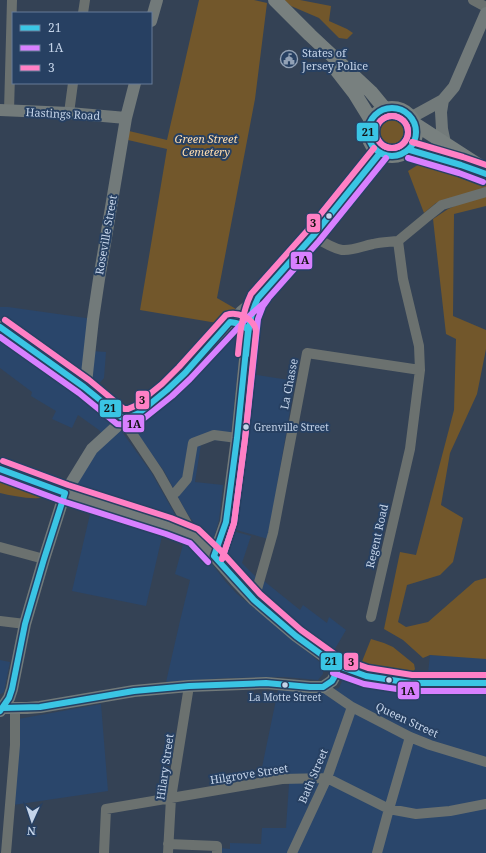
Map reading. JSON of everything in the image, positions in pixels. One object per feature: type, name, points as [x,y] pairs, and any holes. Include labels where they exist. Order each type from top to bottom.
[{"type":"highway","points":[[275,0],[371,92],[385,109]]},
{"type":"highway","points":[[310,35],[355,94],[371,120]]},
{"type":"highway","points":[[414,121],[417,132],[416,139],[410,150],[407,152],[392,157],[380,153],[371,144],[368,137],[368,128],[371,120],[376,114],[385,109],[399,109],[406,112],[414,121],[486,170]]},
{"type":"highway","points":[[410,150],[486,174]]},
{"type":"main road","points":[[152,18],[156,0]]},
{"type":"main road","points":[[414,121],[443,100],[454,87],[486,13]]},
{"type":"main road","name":"Roseville Street","points":[[84,387],[86,383],[99,279],[126,118],[135,84]]},
{"type":"main road","points":[[443,100],[441,112],[445,143]]},
{"type":"main road","name":"Hastings Road","points":[[5,110],[69,113],[126,118]]},
{"type":"main road","points":[[0,327],[84,387],[120,418],[130,417],[138,413],[167,390],[185,373],[230,322],[258,298],[313,236],[380,153]]},
{"type":"main road","points":[[214,556],[226,522],[237,438],[248,330],[253,308],[258,298]]},
{"type":"main road","points":[[230,322],[244,325],[248,330]]},
{"type":"main road","points":[[120,418],[116,427],[92,450],[65,493],[25,624],[12,689],[4,708],[40,707],[134,691],[189,686],[266,683],[323,687],[332,681],[337,672],[336,665]]},
{"type":"main road","points":[[0,469],[65,493],[169,526],[194,536],[254,600],[296,636],[336,665],[366,676],[411,684],[486,682]]},
{"type":"street","points":[[5,110],[12,0]]},
{"type":"street","points":[[83,12],[85,0]]},
{"type":"street","points":[[473,0],[486,7]]},
{"type":"street","points":[[69,113],[73,84]]},
{"type":"street","points":[[313,236],[341,250],[356,249],[372,244],[398,241],[442,205],[486,192]]},
{"type":"street","name":"Regent Road","points":[[371,617],[410,449],[420,370],[419,346],[403,279],[398,241]]},
{"type":"street","name":"La Chasse","points":[[254,600],[273,534],[307,353],[420,370]]},
{"type":"street","points":[[120,418],[158,472],[194,536]]},
{"type":"street","points":[[172,495],[186,480],[193,443],[214,435],[237,438]]},
{"type":"street","points":[[0,547],[44,559]]},
{"type":"street","points":[[0,621],[25,624]]},
{"type":"street","name":"Hilary Street","points":[[168,848],[172,798],[189,686]]},
{"type":"street","name":"Queen Street","points":[[323,687],[352,707],[410,737],[430,745],[486,762]]},
{"type":"street","name":"Bath Street","points":[[292,853],[327,778],[352,707]]},
{"type":"street","points":[[4,708],[15,745],[6,853]]},
{"type":"street","points":[[377,853],[410,737]]},
{"type":"street","name":"Hilgrove Street","points":[[104,853],[106,809],[282,779],[327,778],[389,809],[416,814],[450,811],[486,804]]},
{"type":"street","points":[[168,848],[217,846],[217,853]]},
{"type":"shaded area","points":[[0,307],[93,319],[86,383],[121,417],[105,437],[99,430],[78,415],[72,428],[52,419],[56,411],[31,396],[32,392],[0,368],[0,339],[46,371],[50,364],[0,327]]},
{"type":"shaded area","points":[[233,331],[239,333],[241,340],[230,442],[213,440],[201,444],[195,482],[223,485],[219,520],[213,541],[208,542],[186,512],[164,471],[132,429],[133,424],[157,403],[226,333]]},
{"type":"shaded area","points":[[92,351],[106,352],[104,378],[96,387],[92,384]]},
{"type":"shaded area","points":[[250,374],[295,381],[268,539],[229,528]]},
{"type":"shaded area","points":[[120,429],[151,472],[176,516],[172,524],[73,490],[93,456]]},
{"type":"shaded area","points":[[91,510],[163,532],[146,606],[72,591]]},
{"type":"shaded area","points":[[229,530],[251,536],[242,563],[258,579],[248,591],[219,558]]},
{"type":"shaded area","points":[[184,541],[198,549],[206,556],[237,594],[323,665],[323,674],[318,680],[284,677],[227,678],[166,682],[190,580],[175,574]]},
{"type":"shaded area","points":[[264,581],[300,610],[303,605],[327,623],[329,617],[346,630],[332,654],[259,600]]},
{"type":"shaded area","points":[[430,655],[486,658],[486,677],[428,673]]},
{"type":"shaded area","points":[[0,660],[10,662],[4,692],[1,694],[0,694]]},
{"type":"shaded area","points":[[345,674],[393,687],[426,690],[486,689],[486,853],[220,853],[220,848],[230,849],[230,843],[261,844],[262,828],[286,828],[289,784],[288,775],[260,777],[278,690],[321,693],[339,688]]},
{"type":"shaded area","points":[[101,704],[108,791],[13,805],[18,719]]},
{"type":"green space","name":"Green Street Cemetery","points":[[199,0],[254,0],[267,3],[255,99],[217,298],[236,309],[223,324],[140,310],[167,149],[128,140],[129,131],[167,140]]},
{"type":"green space","points":[[284,0],[300,0],[331,6],[329,21],[353,33],[347,39],[339,38],[319,18],[291,6]]},
{"type":"green space","points":[[387,108],[397,108],[409,115],[416,127],[416,137],[409,149],[397,156],[387,156],[379,152],[372,145],[368,137],[368,127],[372,119],[379,112]]},
{"type":"green space","points":[[421,163],[432,165],[458,177],[486,185],[486,188],[436,203],[424,213],[408,171]]},
{"type":"green space","points":[[486,196],[486,206],[454,214],[453,316],[486,330],[486,349],[477,394],[450,453],[441,505],[463,518],[453,562],[440,575],[407,585],[398,622],[406,627],[428,622],[475,581],[486,578],[486,659],[430,655],[423,658],[403,640],[384,629],[400,552],[416,555],[454,410],[456,339],[446,334],[433,219],[448,209],[464,202]]},
{"type":"green space","points":[[0,478],[52,495],[34,498],[0,493]]},
{"type":"green space","points":[[371,639],[393,647],[414,664],[415,669],[411,675],[406,678],[359,669]]},
{"type":"transit line","name":"21","points":[[387,108],[397,108],[409,115],[416,127],[416,132],[416,137],[409,149],[397,156],[387,156],[379,152],[372,145],[368,137],[368,127],[372,119],[379,112],[387,108]]},
{"type":"transit line","name":"3","points":[[389,116],[395,116],[404,120],[408,132],[404,144],[395,148],[389,148],[380,144],[376,135],[376,129],[380,120],[389,116]]},
{"type":"transit line","name":"1A","points":[[392,116],[398,117],[405,123],[408,132],[407,138],[401,145],[392,148],[386,147],[379,141],[376,132],[377,126],[383,119],[392,116]]},
{"type":"transit line","name":"3","points":[[412,142],[486,165]]},
{"type":"transit line","name":"3","points":[[238,354],[243,316],[251,294],[307,231],[374,148]]},
{"type":"transit line","name":"21","points":[[410,150],[486,174]]},
{"type":"transit line","name":"21","points":[[246,355],[248,333],[258,298],[313,236],[380,153]]},
{"type":"transit line","name":"1A","points":[[0,337],[79,393],[117,424],[131,425],[142,420],[172,396],[190,379],[247,318],[264,303],[319,241],[386,158]]},
{"type":"transit line","name":"1A","points":[[408,158],[459,173],[483,182]]},
{"type":"transit line","name":"1A","points":[[222,559],[234,523],[258,319],[263,306],[268,299]]},
{"type":"transit line","name":"3","points":[[5,320],[89,380],[124,409],[135,406],[162,384],[226,315],[240,315],[252,322],[256,331],[245,439],[234,523],[222,559]]},
{"type":"transit line","name":"21","points":[[0,327],[84,387],[121,417],[130,417],[139,413],[167,390],[185,373],[230,322],[242,325],[248,330],[237,438],[226,522],[214,556]]},
{"type":"transit line","name":"3","points":[[3,461],[68,485],[171,518],[198,529],[220,550],[260,594],[301,630],[340,658],[368,668],[412,675],[486,675]]},
{"type":"transit line","name":"21","points":[[0,469],[65,493],[25,624],[12,689],[9,698],[0,711]]},
{"type":"transit line","name":"1A","points":[[0,478],[62,501],[190,543],[208,562]]},
{"type":"transit line","name":"21","points":[[214,556],[254,600],[296,636],[336,665],[366,676],[411,683],[486,683]]},
{"type":"transit line","name":"21","points":[[3,708],[40,707],[134,691],[189,686],[266,683],[323,687],[332,681],[337,672],[336,665]]},
{"type":"transit line","name":"1A","points":[[333,673],[364,684],[410,691],[486,691]]},
{"type":"place","name":"States of Jersey Police","points":[[289,59]]},
{"type":"place","name":"Grenville Street","points":[[246,427]]},
{"type":"place","name":"La Motte Street","points":[[285,685]]}]
